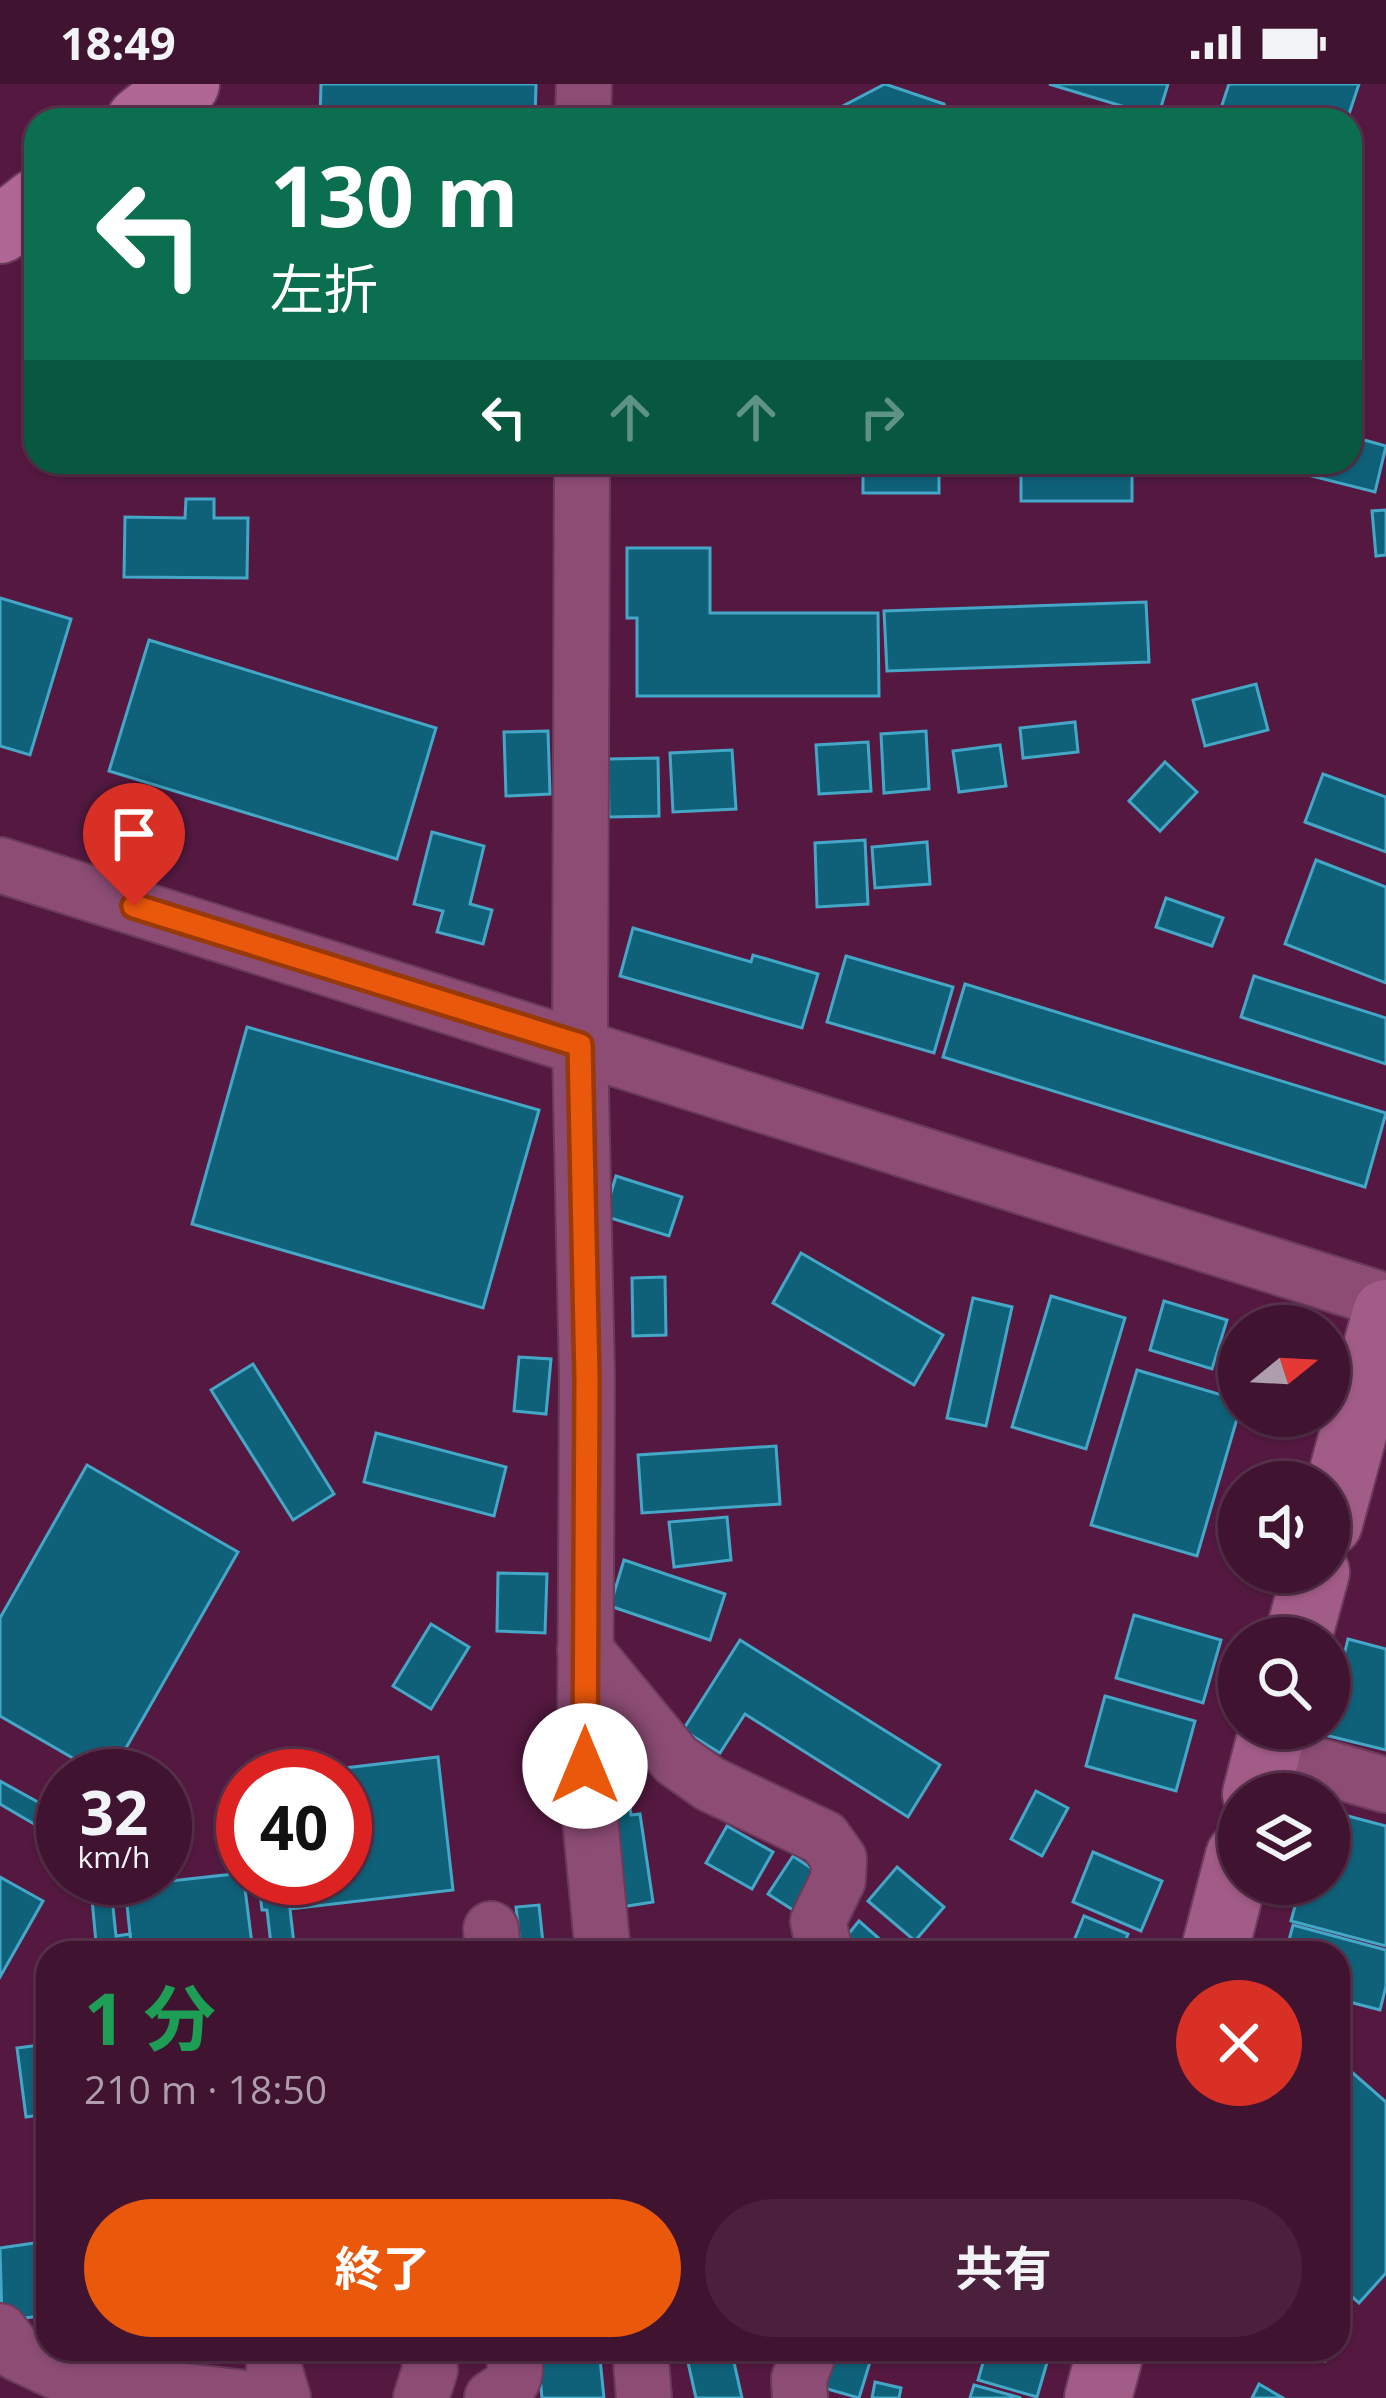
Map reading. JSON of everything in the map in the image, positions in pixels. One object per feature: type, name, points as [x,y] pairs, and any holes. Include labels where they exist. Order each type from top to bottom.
[{"type":"highway","points":[[155,108],[185,84]]},
{"type":"highway","points":[[0,230],[24,211]]},
{"type":"main road","points":[[1346,1461],[1386,1313]]},
{"type":"main road","points":[[1217,1941],[1226,1905]]},
{"type":"main road","points":[[1098,2398],[1108,2361]]},
{"type":"street","points":[[582,474],[585,1766],[602,1941]]},
{"type":"street","points":[[0,865],[1386,1301]]},
{"type":"street","points":[[585,1650],[676,1760],[710,1784],[824,1838],[839,1858],[838,1880],[818,1921],[822,1941]]},
{"type":"street","points":[[1265,1758],[1386,1785]]},
{"type":"street","points":[[0,2331],[17,2354],[68,2377],[245,2398]]},
{"type":"street","points":[[274,2361],[283,2398]]},
{"type":"street","points":[[421,2398],[429,2361]]},
{"type":"street","points":[[492,2398],[508,2388],[516,2374],[514,2361]]},
{"type":"street","points":[[641,2361],[644,2398]]},
{"type":"street","points":[[800,2398],[806,2361]]},
{"type":"building","points":[[321,84],[536,84],[535,108],[320,108]]},
{"type":"building","points":[[885,84],[946,108],[839,108]]},
{"type":"building","points":[[1049,84],[1168,84],[1161,108],[1128,108]]},
{"type":"building","points":[[1229,84],[1359,84],[1351,108],[1221,108]]},
{"type":"building","points":[[1362,439],[1386,446],[1375,492],[1304,474],[1362,474]]},
{"type":"building","points":[[863,474],[939,474],[939,493],[863,493]]},
{"type":"building","points":[[1021,474],[1132,474],[1132,501],[1021,501]]},
{"type":"building","points":[[186,499],[214,499],[214,518],[248,518],[247,578],[124,577],[125,517],[185,518]]},
{"type":"building","points":[[1386,510],[1386,555],[1376,556],[1372,511]]},
{"type":"building","points":[[627,548],[710,548],[710,613],[878,613],[879,696],[637,696],[637,618],[627,618]]},
{"type":"building","points":[[0,598],[71,619],[30,755],[0,746]]},
{"type":"building","points":[[1146,602],[1149,662],[887,671],[884,611]]},
{"type":"building","points":[[149,640],[436,728],[397,859],[109,771]]},
{"type":"building","points":[[1256,684],[1268,730],[1205,746],[1193,700]]},
{"type":"building","points":[[1075,722],[1078,752],[1023,758],[1020,728]]},
{"type":"building","points":[[548,731],[550,794],[506,796],[504,732]]},
{"type":"building","points":[[926,731],[929,789],[884,793],[881,734]]},
{"type":"building","points":[[868,742],[871,791],[819,794],[816,745]]},
{"type":"building","points":[[1000,745],[1006,786],[959,792],[953,751]]},
{"type":"building","points":[[732,750],[736,809],[673,812],[670,753]]},
{"type":"building","points":[[658,758],[659,816],[609,817],[608,759]]},
{"type":"building","points":[[1165,762],[1197,792],[1160,831],[1129,801]]},
{"type":"building","points":[[1323,774],[1386,797],[1386,852],[1305,822]]},
{"type":"building","points":[[432,832],[484,846],[470,904],[492,910],[483,944],[437,932],[443,911],[414,904]]},
{"type":"building","points":[[865,840],[868,904],[817,907],[815,843]]},
{"type":"building","points":[[927,842],[930,884],[875,888],[872,847]]},
{"type":"building","points":[[1316,860],[1386,887],[1386,983],[1285,944]]},
{"type":"building","points":[[1166,898],[1223,918],[1212,946],[1156,927]]},
{"type":"building","points":[[633,928],[751,962],[753,955],[818,974],[802,1028],[620,976]]},
{"type":"building","points":[[846,956],[953,987],[934,1053],[827,1022]]},
{"type":"building","points":[[1254,976],[1386,1018],[1386,1064],[1241,1017]]},
{"type":"building","points":[[965,984],[1386,1113],[1365,1187],[943,1057]]},
{"type":"building","points":[[247,1027],[539,1110],[483,1308],[192,1224]]},
{"type":"building","points":[[616,1176],[682,1197],[669,1236],[604,1216]]},
{"type":"building","points":[[801,1253],[943,1335],[914,1385],[773,1303]]},
{"type":"building","points":[[665,1277],[666,1335],[633,1336],[632,1278]]},
{"type":"building","points":[[1051,1296],[1125,1318],[1086,1449],[1012,1427]]},
{"type":"building","points":[[973,1298],[1012,1307],[986,1426],[947,1418]]},
{"type":"building","points":[[1164,1301],[1218,1317],[1218,1349],[1212,1369],[1150,1350]]},
{"type":"building","points":[[519,1357],[551,1359],[546,1414],[514,1411]]},
{"type":"building","points":[[253,1364],[334,1494],[293,1520],[211,1390]]},
{"type":"building","points":[[1137,1370],[1218,1394],[1218,1437],[1232,1437],[1225,1461],[1218,1461],[1218,1484],[1197,1556],[1091,1525]]},
{"type":"building","points":[[376,1433],[506,1467],[494,1516],[364,1482]]},
{"type":"building","points":[[776,1446],[780,1504],[642,1513],[638,1455]]},
{"type":"building","points":[[87,1465],[238,1552],[125,1749],[57,1749],[0,1716],[0,1618]]},
{"type":"building","points":[[727,1517],[731,1560],[674,1567],[669,1522]]},
{"type":"building","points":[[624,1560],[725,1594],[710,1640],[610,1606]]},
{"type":"building","points":[[498,1573],[547,1574],[545,1633],[497,1631]]},
{"type":"building","points":[[1134,1615],[1218,1639],[1203,1703],[1116,1678]]},
{"type":"building","points":[[431,1624],[469,1647],[431,1709],[393,1686]]},
{"type":"building","points":[[740,1640],[940,1765],[908,1817],[745,1714],[720,1753],[683,1730]]},
{"type":"building","points":[[1350,1640],[1386,1649],[1386,1750],[1350,1741]]},
{"type":"building","points":[[1105,1696],[1195,1721],[1176,1791],[1086,1766]]},
{"type":"building","points":[[438,1757],[453,1890],[372,1899],[372,1765]]},
{"type":"building","points":[[0,1781],[36,1801],[36,1825],[0,1804]]},
{"type":"building","points":[[628,1790],[631,1815],[640,1814],[653,1902],[615,1908],[598,1794]]},
{"type":"building","points":[[1036,1791],[1068,1808],[1042,1856],[1011,1839]]},
{"type":"building","points":[[1350,1817],[1386,1826],[1386,1946],[1291,1921],[1295,1905],[1350,1905]]},
{"type":"building","points":[[727,1826],[773,1852],[752,1889],[706,1863]]},
{"type":"building","points":[[1093,1852],[1162,1881],[1141,1931],[1073,1902]]},
{"type":"building","points":[[793,1856],[817,1872],[793,1910],[768,1894]]},
{"type":"building","points":[[897,1867],[944,1907],[915,1941],[868,1901]]},
{"type":"building","points":[[216,1876],[216,1905],[247,1905],[252,1941],[131,1941],[127,1905],[192,1905],[192,1879]]},
{"type":"building","points":[[0,1877],[36,1897],[36,1905],[41,1905],[0,1977]]},
{"type":"building","points":[[93,1905],[113,1905],[116,1936],[130,1934],[131,1941],[96,1941]]},
{"type":"building","points":[[261,1905],[324,1905],[290,1909],[294,1941],[271,1941],[267,1910]]},
{"type":"building","points":[[539,1905],[543,1941],[520,1941],[516,1907]]},
{"type":"building","points":[[1084,1916],[1128,1934],[1125,1941],[1074,1941]]},
{"type":"building","points":[[859,1921],[882,1941],[843,1941]]},
{"type":"building","points":[[1293,1925],[1386,1950],[1380,2010],[1350,2002],[1350,1941],[1289,1941]]},
{"type":"building","points":[[36,2046],[36,2116],[26,2117],[17,2048]]},
{"type":"building","points":[[1350,2070],[1386,2102],[1386,2273],[1359,2303],[1350,2295]]},
{"type":"building","points":[[36,2243],[36,2317],[2,2321],[0,2248]]},
{"type":"building","points":[[538,2361],[600,2361],[604,2398],[542,2398]]},
{"type":"building","points":[[688,2361],[734,2361],[742,2398],[696,2398]]},
{"type":"building","points":[[824,2361],[870,2361],[859,2398],[817,2386]]},
{"type":"building","points":[[984,2361],[1048,2361],[1037,2397],[978,2380]]},
{"type":"building","points":[[875,2382],[901,2388],[899,2398],[872,2398]]},
{"type":"building","points":[[1259,2384],[1283,2398],[1252,2398]]},
{"type":"building","points":[[974,2385],[1021,2398],[970,2398]]},
{"type":"route","points":[[134,906],[580,1045],[587,1379],[585,1766]]}]
